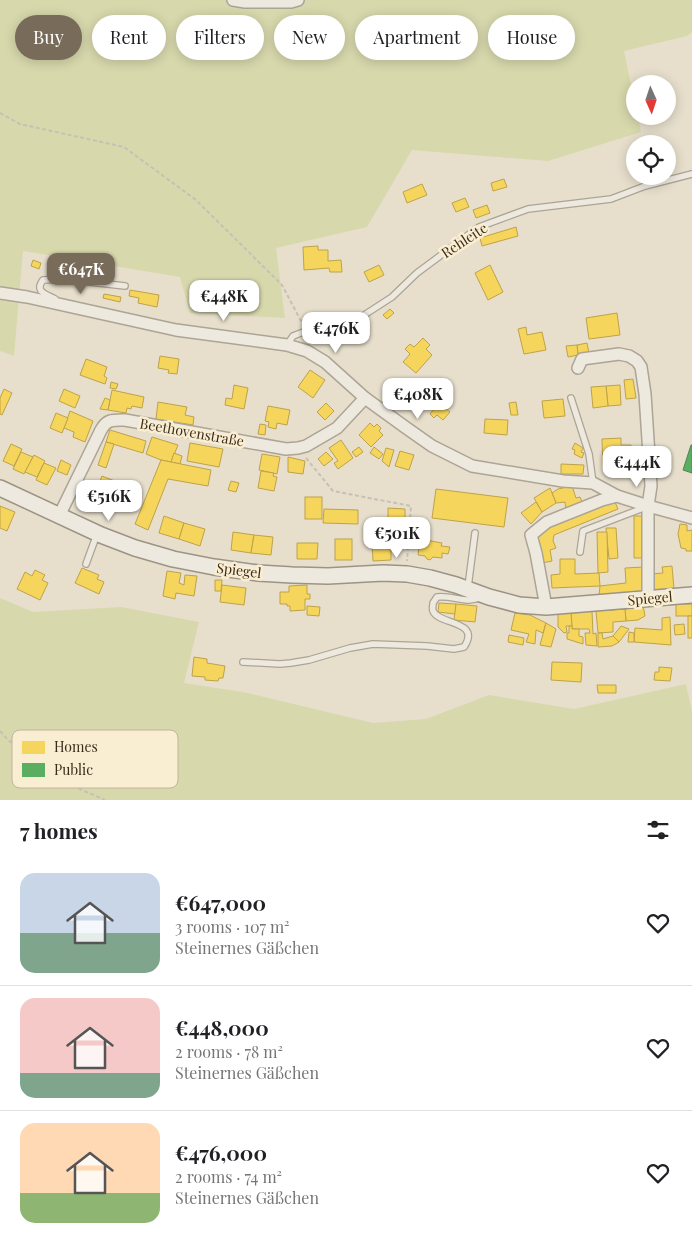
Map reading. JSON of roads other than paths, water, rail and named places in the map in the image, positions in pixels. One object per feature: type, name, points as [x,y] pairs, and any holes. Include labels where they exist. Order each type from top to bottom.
[{"type":"street","points":[[233,0],[245,2],[291,2],[298,0]]},
{"type":"street","points":[[0,292],[176,330],[204,332],[287,345],[307,351],[325,362],[365,398],[432,446],[472,466],[563,481],[593,483],[617,496],[692,518]]},
{"type":"street","points":[[578,368],[582,359],[619,354],[629,356],[637,361],[641,367],[646,394],[651,486],[648,506],[648,599]]},
{"type":"street","name":"Beethovenstraße","points":[[59,516],[101,430],[110,421],[125,420],[286,448],[298,448],[306,446],[336,428],[365,398]]},
{"type":"street","name":"Spiegel","points":[[0,488],[98,534],[135,548],[173,559],[214,567],[258,573],[328,576],[407,574],[430,578],[519,605],[546,606],[692,595]]},
{"type":"street","points":[[546,606],[531,535],[547,522],[617,496]]},
{"type":"lane","name":"Rehleite","points":[[287,345],[293,336],[306,331],[331,328],[355,321],[392,297],[417,272],[479,227],[528,209],[611,199],[645,186],[692,174]]},
{"type":"lane","points":[[62,305],[42,292],[40,284],[43,280],[63,279],[125,286]]},
{"type":"lane","points":[[571,398],[590,454],[593,483]]},
{"type":"lane","points":[[580,552],[583,531],[648,506]]},
{"type":"lane","points":[[468,589],[475,533]]},
{"type":"lane","points":[[86,564],[98,534]]},
{"type":"lane","name":"Spiegel","points":[[243,662],[291,664],[350,648],[373,644],[454,649],[464,647],[468,641],[468,636],[464,628],[436,616],[433,612],[433,603],[437,598],[444,596],[468,600],[489,597]]}]
